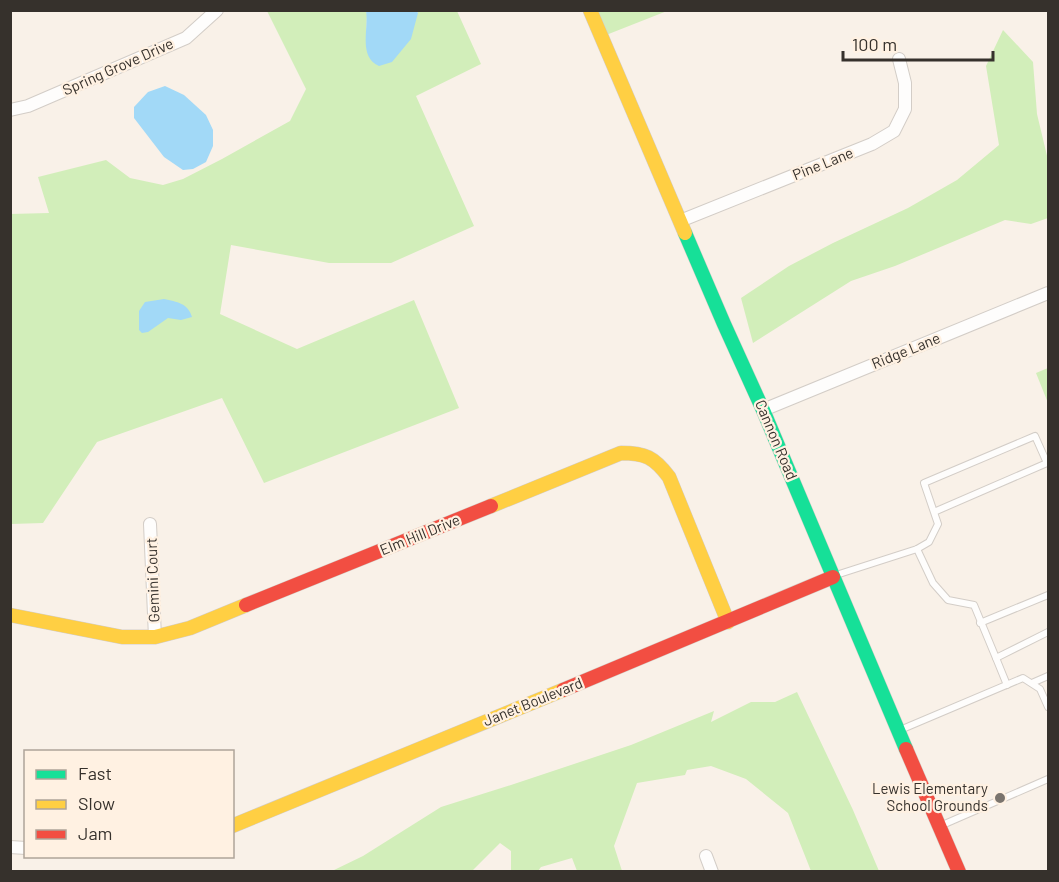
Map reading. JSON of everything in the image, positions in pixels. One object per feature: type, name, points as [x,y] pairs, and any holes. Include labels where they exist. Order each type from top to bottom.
[{"type":"street","name":"Spring Grove Drive","points":[[10,110],[28,106],[186,38],[217,10]]},
{"type":"street","name":"Cannon Road","points":[[590,10],[959,872]]},
{"type":"street","name":"Pine Lane","points":[[680,221],[872,144],[894,131],[905,109],[905,83],[900,59]]},
{"type":"street","name":"Ridge Lane","points":[[763,410],[1048,293]]},
{"type":"street","name":"Elm Hill Drive","points":[[10,615],[122,637],[155,637],[190,628],[621,453],[639,453],[657,462],[669,477],[728,622]]},
{"type":"street","name":"Gemini Court","points":[[150,524],[155,637]]},
{"type":"street","name":"Janet Boulevard","points":[[234,825],[832,577]]},
{"type":"street","points":[[706,856],[712,872]]},
{"type":"lane","points":[[832,577],[917,549],[929,542],[938,524],[924,483],[1035,436],[1047,463],[934,512]]},
{"type":"lane","points":[[917,549],[933,583],[948,600],[974,605],[1007,685]]},
{"type":"lane","points":[[980,623],[1048,595]]},
{"type":"lane","points":[[996,658],[1048,632]]},
{"type":"lane","points":[[1032,683],[1048,676]]},
{"type":"lane","points":[[898,730],[1023,678],[1040,689],[1048,706]]},
{"type":"lane","points":[[939,826],[1048,778]]},
{"type":"green space","points":[[267,11],[366,11],[366,36],[418,13],[417,11],[457,11],[481,64],[416,96],[474,226],[391,263],[329,263],[231,245],[220,314],[297,349],[414,300],[459,408],[264,483],[222,398],[97,442],[43,523],[11,524],[10,214],[49,213],[38,177],[106,160],[130,178],[163,185],[183,179],[290,121],[306,89]]},
{"type":"green space","points":[[590,11],[667,11],[601,37]]},
{"type":"green space","points":[[1003,30],[1033,62],[1037,114],[1048,160],[1048,218],[1031,224],[1005,220],[895,266],[851,281],[753,343],[741,298],[789,266],[908,208],[957,180],[999,145],[986,66]]},
{"type":"green space","points":[[1048,368],[1048,403],[1036,373]]},
{"type":"green space","points":[[797,692],[879,871],[811,871],[788,813],[746,779],[711,766],[687,770],[685,775],[637,783],[614,846],[622,871],[577,871],[572,858],[541,867],[538,871],[511,871],[511,851],[500,843],[472,871],[332,871],[363,856],[441,807],[631,745],[714,711],[711,722],[751,702],[775,702]]},
{"type":"water","points":[[366,11],[417,11],[411,39],[392,62],[379,66],[369,56],[366,49]]},
{"type":"water","points":[[165,86],[184,95],[206,115],[213,130],[213,146],[206,162],[193,169],[183,170],[164,157],[134,118],[134,107],[148,92]]},
{"type":"water","points":[[164,299],[185,306],[192,317],[181,320],[168,318],[148,332],[142,333],[139,330],[139,311],[145,302]]},
{"type":"traffic: fast","points":[[685,233],[763,410],[906,749]]},
{"type":"traffic: slow","points":[[590,10],[685,233]]},
{"type":"traffic: slow","points":[[491,506],[621,453],[643,455],[659,465],[669,477],[728,622]]},
{"type":"traffic: slow","points":[[10,615],[122,637],[155,637],[190,628],[246,605]]},
{"type":"traffic: slow","points":[[234,825],[563,690]]},
{"type":"traffic: jam","points":[[246,605],[491,506]]},
{"type":"traffic: jam","points":[[563,690],[833,577]]},
{"type":"traffic: jam","points":[[906,749],[959,872]]},
{"type":"place","name":"Lewis Elementary School Grounds","points":[[1000,798]]}]
